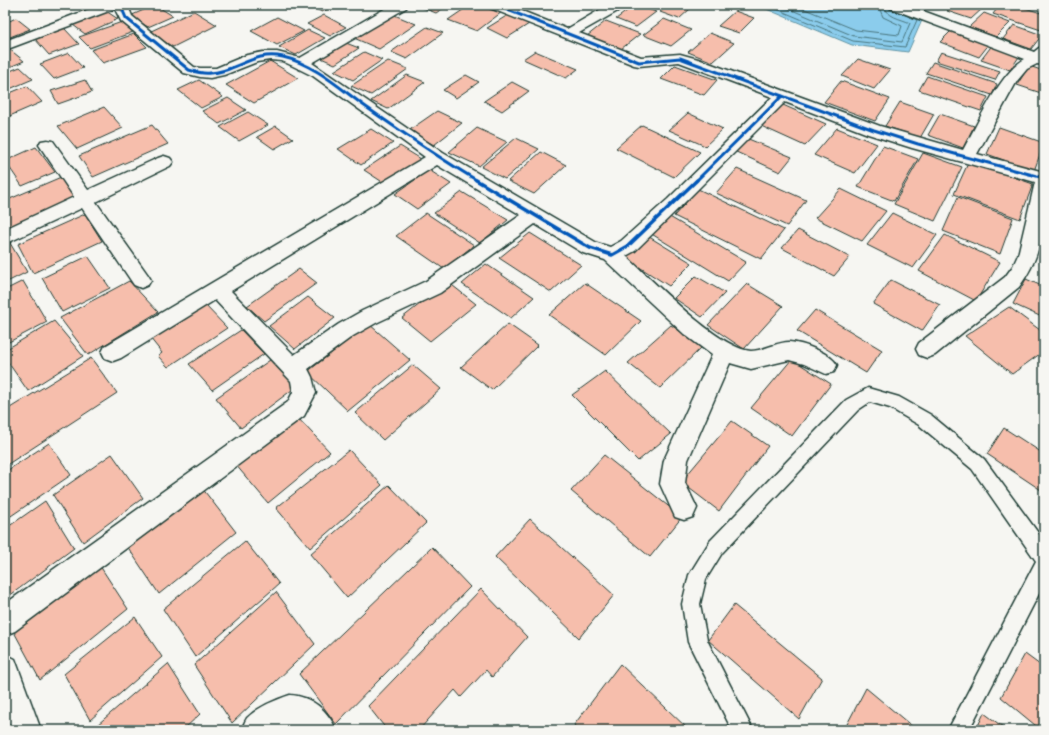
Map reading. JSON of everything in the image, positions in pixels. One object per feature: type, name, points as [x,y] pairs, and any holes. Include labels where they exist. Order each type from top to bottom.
[{"type":"street","points":[[5,46],[112,5]]},
{"type":"street","points":[[124,5],[123,11],[126,18],[189,70],[202,74],[216,73],[246,60],[264,56],[278,56],[301,63],[318,72],[437,157],[590,248],[612,255],[691,328],[724,352],[751,360],[789,351],[809,356],[826,365]]},
{"type":"street","points":[[301,63],[401,5]]},
{"type":"street","points":[[495,5],[639,62],[680,58],[874,130],[1044,180],[1028,255],[1021,270],[1012,282],[927,349]]},
{"type":"street","points":[[568,34],[618,5]]},
{"type":"street","points":[[895,5],[1042,56]]},
{"type":"street","points":[[967,158],[1010,79],[1022,66],[1042,56]]},
{"type":"street","points":[[612,255],[628,246],[674,203],[782,96]]},
{"type":"street","points":[[47,145],[141,280]]},
{"type":"street","points":[[113,352],[437,157]]},
{"type":"street","points":[[5,237],[164,162]]},
{"type":"street","points":[[293,368],[346,330],[369,317],[433,286],[534,215]]},
{"type":"street","points":[[5,621],[296,409],[305,393],[301,377],[217,290]]},
{"type":"street","points":[[684,508],[672,484],[676,460],[724,352]]},
{"type":"street","points":[[5,669],[26,730]]},
{"type":"street","points":[[257,730],[278,715],[292,710],[302,712],[311,718],[321,730]]},
{"type":"lane","points":[[743,730],[698,642],[691,604],[698,575],[716,547],[852,405],[868,395],[894,402],[925,420],[978,464],[1044,556]]},
{"type":"lane","points":[[958,730],[1044,565]]},
{"type":"water","points":[[757,5],[889,5],[923,18],[908,52],[852,45]]},
{"type":"building","points":[[75,5],[105,5],[85,13]]},
{"type":"building","points":[[155,5],[173,16],[148,27],[130,16]]},
{"type":"building","points":[[307,5],[335,5],[322,12]]},
{"type":"building","points":[[416,5],[448,5],[436,13]]},
{"type":"building","points":[[470,5],[484,5],[502,12],[477,31],[448,20]]},
{"type":"building","points":[[515,5],[536,5],[529,10]]},
{"type":"building","points":[[635,5],[656,12],[636,27],[616,19]]},
{"type":"building","points":[[668,5],[683,5],[691,8],[679,19],[660,12]]},
{"type":"building","points":[[954,5],[976,5],[983,8],[971,19],[947,11]]},
{"type":"building","points":[[1000,5],[1016,5],[1044,14],[1044,31],[993,14]]},
{"type":"building","points":[[106,11],[118,19],[85,34],[73,25]]},
{"type":"building","points":[[194,11],[217,25],[173,47],[149,32]]},
{"type":"building","points":[[735,11],[754,18],[739,33],[718,26]]},
{"type":"building","points":[[984,13],[1010,23],[996,37],[969,27]]},
{"type":"building","points":[[392,14],[416,24],[379,49],[354,38]]},
{"type":"building","points":[[324,15],[346,27],[330,36],[307,24]]},
{"type":"building","points":[[508,15],[529,24],[507,38],[487,28]]},
{"type":"building","points":[[277,17],[304,31],[277,45],[251,31]]},
{"type":"building","points":[[16,18],[30,29],[5,39],[5,23]]},
{"type":"building","points":[[664,19],[691,30],[671,46],[643,35]]},
{"type":"building","points":[[606,21],[640,34],[621,49],[587,36]]},
{"type":"building","points":[[122,22],[133,32],[90,48],[79,37]]},
{"type":"building","points":[[1014,25],[1042,35],[1031,49],[1003,39]]},
{"type":"building","points":[[427,27],[443,33],[407,59],[391,52]]},
{"type":"building","points":[[64,28],[79,44],[49,55],[35,39]]},
{"type":"building","points":[[308,30],[325,38],[296,55],[279,47]]},
{"type":"building","points":[[952,30],[990,43],[979,57],[940,42]]},
{"type":"building","points":[[710,33],[734,43],[713,62],[688,52]]},
{"type":"building","points":[[134,34],[147,47],[103,63],[91,50]]},
{"type":"building","points":[[346,43],[359,48],[335,64],[321,58]]},
{"type":"building","points":[[993,44],[1021,54],[1010,70],[981,60]]},
{"type":"building","points":[[8,48],[24,61],[5,69],[5,49]]},
{"type":"building","points":[[535,51],[578,69],[566,78],[523,59]]},
{"type":"building","points":[[364,52],[382,60],[353,80],[334,71]]},
{"type":"building","points":[[941,52],[1000,71],[995,80],[936,61]]},
{"type":"building","points":[[69,53],[83,68],[54,79],[40,64]]},
{"type":"building","points":[[858,59],[890,70],[874,89],[842,76]]},
{"type":"building","points":[[270,61],[298,78],[254,103],[226,85]]},
{"type":"building","points":[[388,61],[408,69],[371,95],[351,86]]},
{"type":"building","points":[[933,62],[997,84],[992,95],[926,73]]},
{"type":"building","points":[[675,65],[717,80],[704,95],[661,79]]},
{"type":"building","points":[[1029,66],[1044,71],[1044,94],[1017,85]]},
{"type":"building","points":[[20,67],[33,79],[5,91],[5,73]]},
{"type":"building","points":[[407,75],[425,82],[388,109],[371,101]]},
{"type":"building","points":[[466,75],[479,82],[456,98],[443,90]]},
{"type":"building","points":[[927,76],[988,97],[981,111],[919,90]]},
{"type":"building","points":[[85,80],[92,92],[58,104],[51,91]]},
{"type":"building","points":[[199,80],[223,97],[201,108],[178,90]]},
{"type":"building","points":[[841,81],[890,99],[875,121],[824,102]]},
{"type":"building","points":[[512,82],[529,91],[502,111],[484,101]]},
{"type":"building","points":[[27,86],[42,102],[5,118],[5,95]]},
{"type":"building","points":[[228,98],[246,110],[219,124],[202,111]]},
{"type":"building","points":[[900,102],[934,114],[920,138],[885,126]]},
{"type":"building","points":[[783,105],[826,124],[805,146],[761,126]]},
{"type":"building","points":[[104,107],[123,128],[77,149],[58,126]]},
{"type":"building","points":[[437,111],[462,123],[434,145],[408,131]]},
{"type":"building","points":[[248,112],[268,125],[239,141],[220,127]]},
{"type":"building","points":[[688,113],[723,129],[705,146],[669,130]]},
{"type":"building","points":[[940,114],[974,126],[963,148],[928,135]]},
{"type":"building","points":[[152,125],[168,144],[93,177],[79,156]]},
{"type":"building","points":[[642,125],[700,152],[674,177],[616,148]]},
{"type":"building","points":[[276,126],[293,138],[274,149],[257,137]]},
{"type":"building","points":[[999,127],[1044,143],[1034,171],[987,154]]},
{"type":"building","points":[[477,128],[507,142],[479,166],[449,152]]},
{"type":"building","points":[[837,128],[877,144],[855,173],[814,155]]},
{"type":"building","points":[[371,129],[393,143],[361,165],[338,149]]},
{"type":"building","points":[[516,138],[539,149],[505,179],[481,167]]},
{"type":"building","points":[[746,138],[792,157],[780,172],[734,151]]},
{"type":"building","points":[[400,146],[421,159],[384,183],[364,170]]},
{"type":"building","points":[[883,146],[918,159],[894,201],[858,187]]},
{"type":"building","points":[[36,147],[55,172],[22,186],[5,161]]},
{"type":"building","points":[[541,152],[566,165],[534,194],[508,181]]},
{"type":"building","points":[[923,153],[962,167],[935,221],[894,204]]},
{"type":"building","points":[[969,161],[1033,184],[1020,219],[954,194]]},
{"type":"building","points":[[737,169],[806,200],[787,226],[716,193]]},
{"type":"building","points":[[429,170],[451,184],[417,209],[395,194]]},
{"type":"building","points":[[61,177],[75,198],[5,229],[5,201]]},
{"type":"building","points":[[698,189],[784,230],[761,259],[674,216]]},
{"type":"building","points":[[841,189],[886,211],[862,241],[815,218]]},
{"type":"building","points":[[462,192],[508,220],[480,243],[434,213]]},
{"type":"building","points":[[958,197],[1013,218],[1000,254],[943,231]]},
{"type":"building","points":[[426,213],[474,245],[444,269],[396,236]]},
{"type":"building","points":[[892,213],[937,235],[913,268],[867,245]]},
{"type":"building","points":[[85,214],[102,241],[33,273],[18,244]]},
{"type":"building","points":[[668,216],[746,262],[728,281],[650,233]]},
{"type":"building","points":[[798,230],[850,257],[834,276],[782,248]]},
{"type":"building","points":[[530,233],[581,265],[551,292],[499,258]]},
{"type":"building","points":[[646,235],[692,263],[669,286],[622,256]]},
{"type":"building","points":[[945,235],[1000,262],[976,301],[919,271]]},
{"type":"building","points":[[10,243],[27,272],[5,283],[5,245]]},
{"type":"building","points":[[88,256],[110,288],[62,312],[42,278]]},
{"type":"building","points":[[486,264],[534,297],[511,318],[462,284]]},
{"type":"building","points":[[299,269],[317,283],[264,321],[247,306]]},
{"type":"building","points":[[696,276],[725,293],[702,317],[674,298]]},
{"type":"building","points":[[1026,279],[1044,287],[1044,318],[1013,304]]},
{"type":"building","points":[[891,280],[940,305],[922,331],[873,304]]},
{"type":"building","points":[[23,281],[47,322],[5,344],[5,290]]},
{"type":"building","points":[[129,281],[158,312],[88,355],[60,318]]},
{"type":"building","points":[[448,282],[476,304],[430,341],[402,318]]},
{"type":"building","points":[[585,283],[641,321],[606,355],[549,315]]},
{"type":"building","points":[[747,284],[783,306],[744,349],[708,325]]},
{"type":"building","points":[[308,297],[335,318],[295,349],[269,326]]},
{"type":"building","points":[[204,304],[227,328],[168,367],[158,356],[162,353],[150,338]]},
{"type":"building","points":[[1009,307],[1044,333],[1044,351],[1012,374],[965,336]]},
{"type":"building","points":[[815,310],[882,350],[866,373],[797,331]]},
{"type":"building","points":[[54,321],[83,356],[28,391],[5,358],[5,350]]},
{"type":"building","points":[[369,324],[410,360],[348,411],[307,372]]},
{"type":"building","points":[[508,324],[538,345],[492,390],[461,367]]},
{"type":"building","points":[[671,325],[702,347],[660,388],[628,363]]},
{"type":"building","points":[[241,330],[264,354],[212,390],[189,364]]},
{"type":"building","points":[[91,358],[117,393],[5,466],[5,411]]},
{"type":"building","points":[[792,359],[831,384],[792,436],[751,408]]},
{"type":"building","points":[[270,360],[296,387],[241,428],[216,398]]},
{"type":"building","points":[[413,365],[441,389],[383,440],[355,413]]},
{"type":"building","points":[[605,371],[671,434],[638,461],[572,395]]},
{"type":"building","points":[[297,417],[330,452],[268,503],[235,464]]},
{"type":"building","points":[[732,421],[768,446],[719,511],[681,482]]},
{"type":"building","points":[[1004,428],[1044,454],[1044,492],[987,454]]},
{"type":"building","points":[[49,443],[71,475],[5,520],[5,472]]},
{"type":"building","points":[[349,450],[382,485],[310,548],[276,508]]},
{"type":"building","points":[[112,454],[143,498],[83,542],[53,495]]},
{"type":"building","points":[[604,455],[682,517],[650,557],[571,491]]},
{"type":"building","points":[[389,485],[426,523],[347,598],[310,554]]},
{"type":"building","points":[[202,488],[236,532],[159,594],[127,546]]},
{"type":"building","points":[[45,501],[74,548],[5,599],[5,529]]},
{"type":"building","points":[[530,519],[614,595],[579,638],[495,557]]},
{"type":"building","points":[[245,541],[279,584],[195,657],[163,609]]},
{"type":"building","points":[[432,547],[470,587],[336,724],[299,674]]},
{"type":"building","points":[[100,566],[128,609],[40,680],[14,632]]},
{"type":"building","points":[[481,589],[527,637],[492,677],[486,670],[461,697],[455,690],[419,730],[387,730],[368,706]]},
{"type":"building","points":[[276,592],[315,644],[232,723],[194,665]]},
{"type":"building","points":[[734,605],[822,678],[799,719],[708,640]]},
{"type":"building","points":[[135,617],[162,657],[90,720],[64,674]]},
{"type":"building","points":[[1025,654],[1044,668],[1044,730],[1041,730],[1001,697]]},
{"type":"building","points":[[168,664],[200,714],[183,730],[100,730],[97,725]]},
{"type":"building","points":[[620,664],[689,730],[578,730],[574,725]]},
{"type":"building","points":[[866,688],[914,728],[913,730],[844,730]]},
{"type":"building","points":[[984,713],[1007,730],[976,730]]},
{"type":"cycle path","points":[[124,5],[123,11],[126,18],[189,70],[200,73],[219,72],[252,58],[270,55],[285,57],[305,66],[318,73],[437,157],[590,248],[612,255],[628,246],[674,203],[782,96]]},
{"type":"cycle path","points":[[495,5],[639,62],[680,58],[874,130],[918,144],[1044,178]]}]
